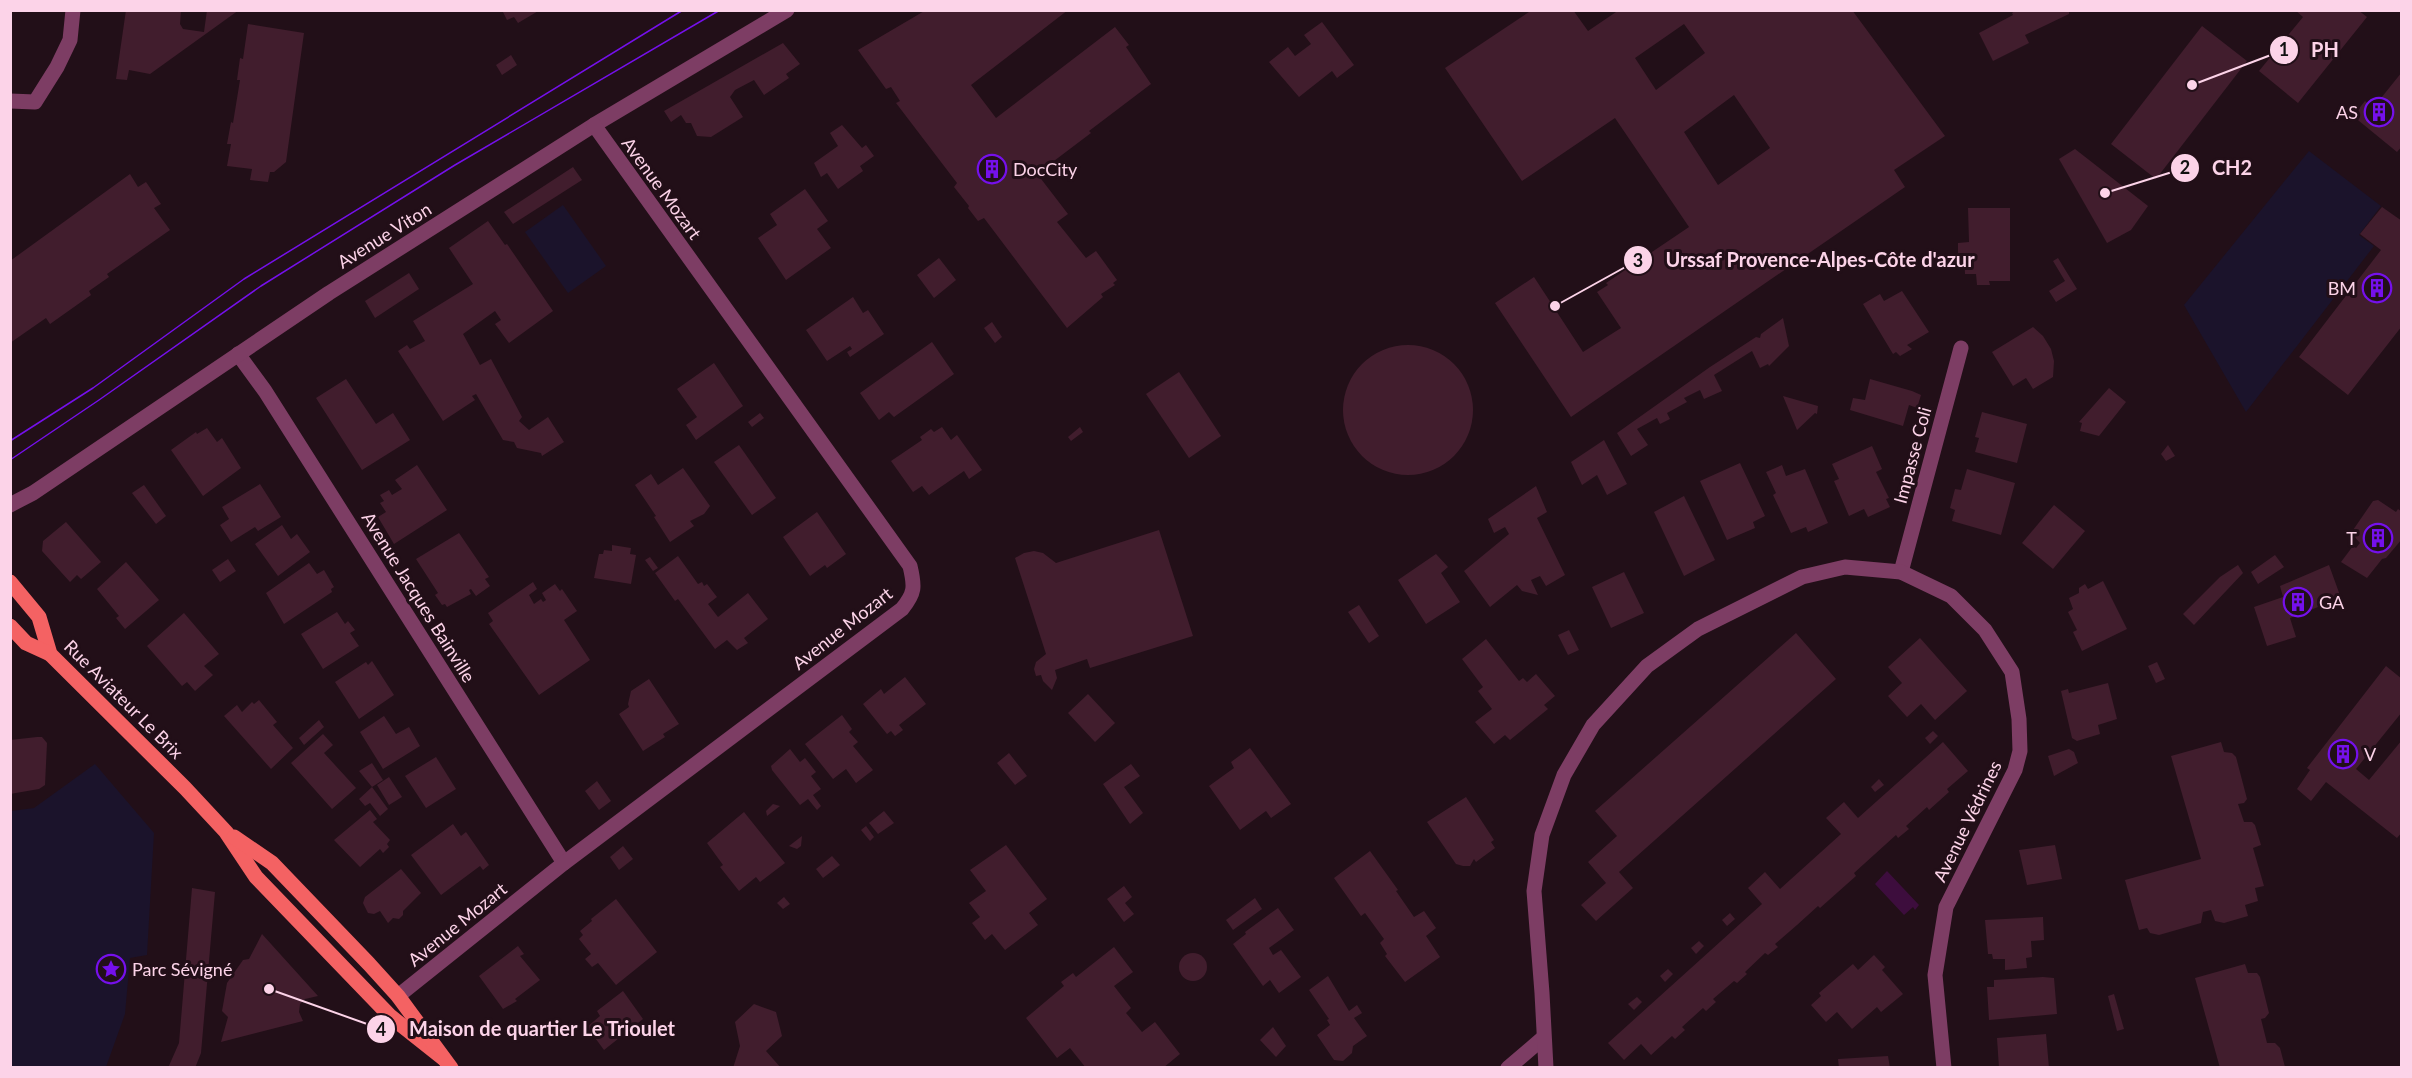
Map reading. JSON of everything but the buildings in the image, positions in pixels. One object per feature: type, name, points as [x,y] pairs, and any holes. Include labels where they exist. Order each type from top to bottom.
[{"type":"main road","name":"Rue Aviateur Le Brix","points":[[10,582],[39,617],[50,654],[185,788],[226,832],[264,885],[390,1016],[447,1063]]},
{"type":"main road","points":[[10,626],[26,643],[50,654]]},
{"type":"main road","name":"Rue Aviateur Le Brix","points":[[226,832],[272,863],[398,996],[447,1063]]},
{"type":"street","points":[[10,101],[35,102],[57,67],[70,40],[73,10]]},
{"type":"street","name":"Avenue Viton","points":[[10,505],[33,493],[339,287],[594,125],[788,10]]},
{"type":"street","name":"Avenue Mozart","points":[[398,996],[564,863],[902,609],[913,595],[910,566],[594,125]]},
{"type":"street","name":"Impasse Coli","points":[[1901,572],[1961,348]]},
{"type":"street","name":"Avenue Jacques Bainville","points":[[238,354],[265,391],[564,863]]},
{"type":"street","points":[[1546,1068],[1534,891],[1542,835],[1564,775],[1593,725],[1647,666],[1698,629],[1802,577],[1845,567],[1901,572]]},
{"type":"street","name":"Avenue Védrines","points":[[1901,572],[1951,596],[1985,630],[2012,672],[2019,719],[2020,751],[2015,770],[1946,907],[1935,975],[1944,1068]]},
{"type":"street","points":[[1508,1068],[1543,1038]]},
{"type":"shaded area","points":[[2309,151],[2381,206],[2359,235],[2374,246],[2246,412],[2184,305]]},
{"type":"shaded area","points":[[563,205],[606,266],[568,293],[525,232]]},
{"type":"shaded area","name":"Parc Sévigné","points":[[95,764],[154,833],[147,955],[130,958],[125,1014],[106,1067],[11,1067],[11,811],[34,808]]},
{"type":"shaded area","points":[[1887,871],[1919,905],[1915,910],[1913,907],[1904,915],[1875,884]]},
{"type":"tram line","points":[[10,441],[93,388],[244,279],[683,10]]},
{"type":"tram line","points":[[10,460],[261,286],[455,165],[720,10]]},
{"type":"place","name":"PH","points":[[2192,85]]},
{"type":"place","name":"AS","points":[[2379,112]]},
{"type":"place","name":"DocCity","points":[[992,169]]},
{"type":"place","name":"CH2","points":[[2105,193]]},
{"type":"place","name":"BM","points":[[2377,288]]},
{"type":"place","name":"Urssaf Provence-Alpes-Côte d'azur","points":[[1555,306]]},
{"type":"place","name":"T","points":[[2378,538]]},
{"type":"place","name":"GA","points":[[2298,602]]},
{"type":"place","name":"V","points":[[2343,754]]},
{"type":"place","name":"Parc Sévigné","points":[[111,969]]},
{"type":"place","name":"Maison de quartier Le Trioulet","points":[[269,989]]}]
